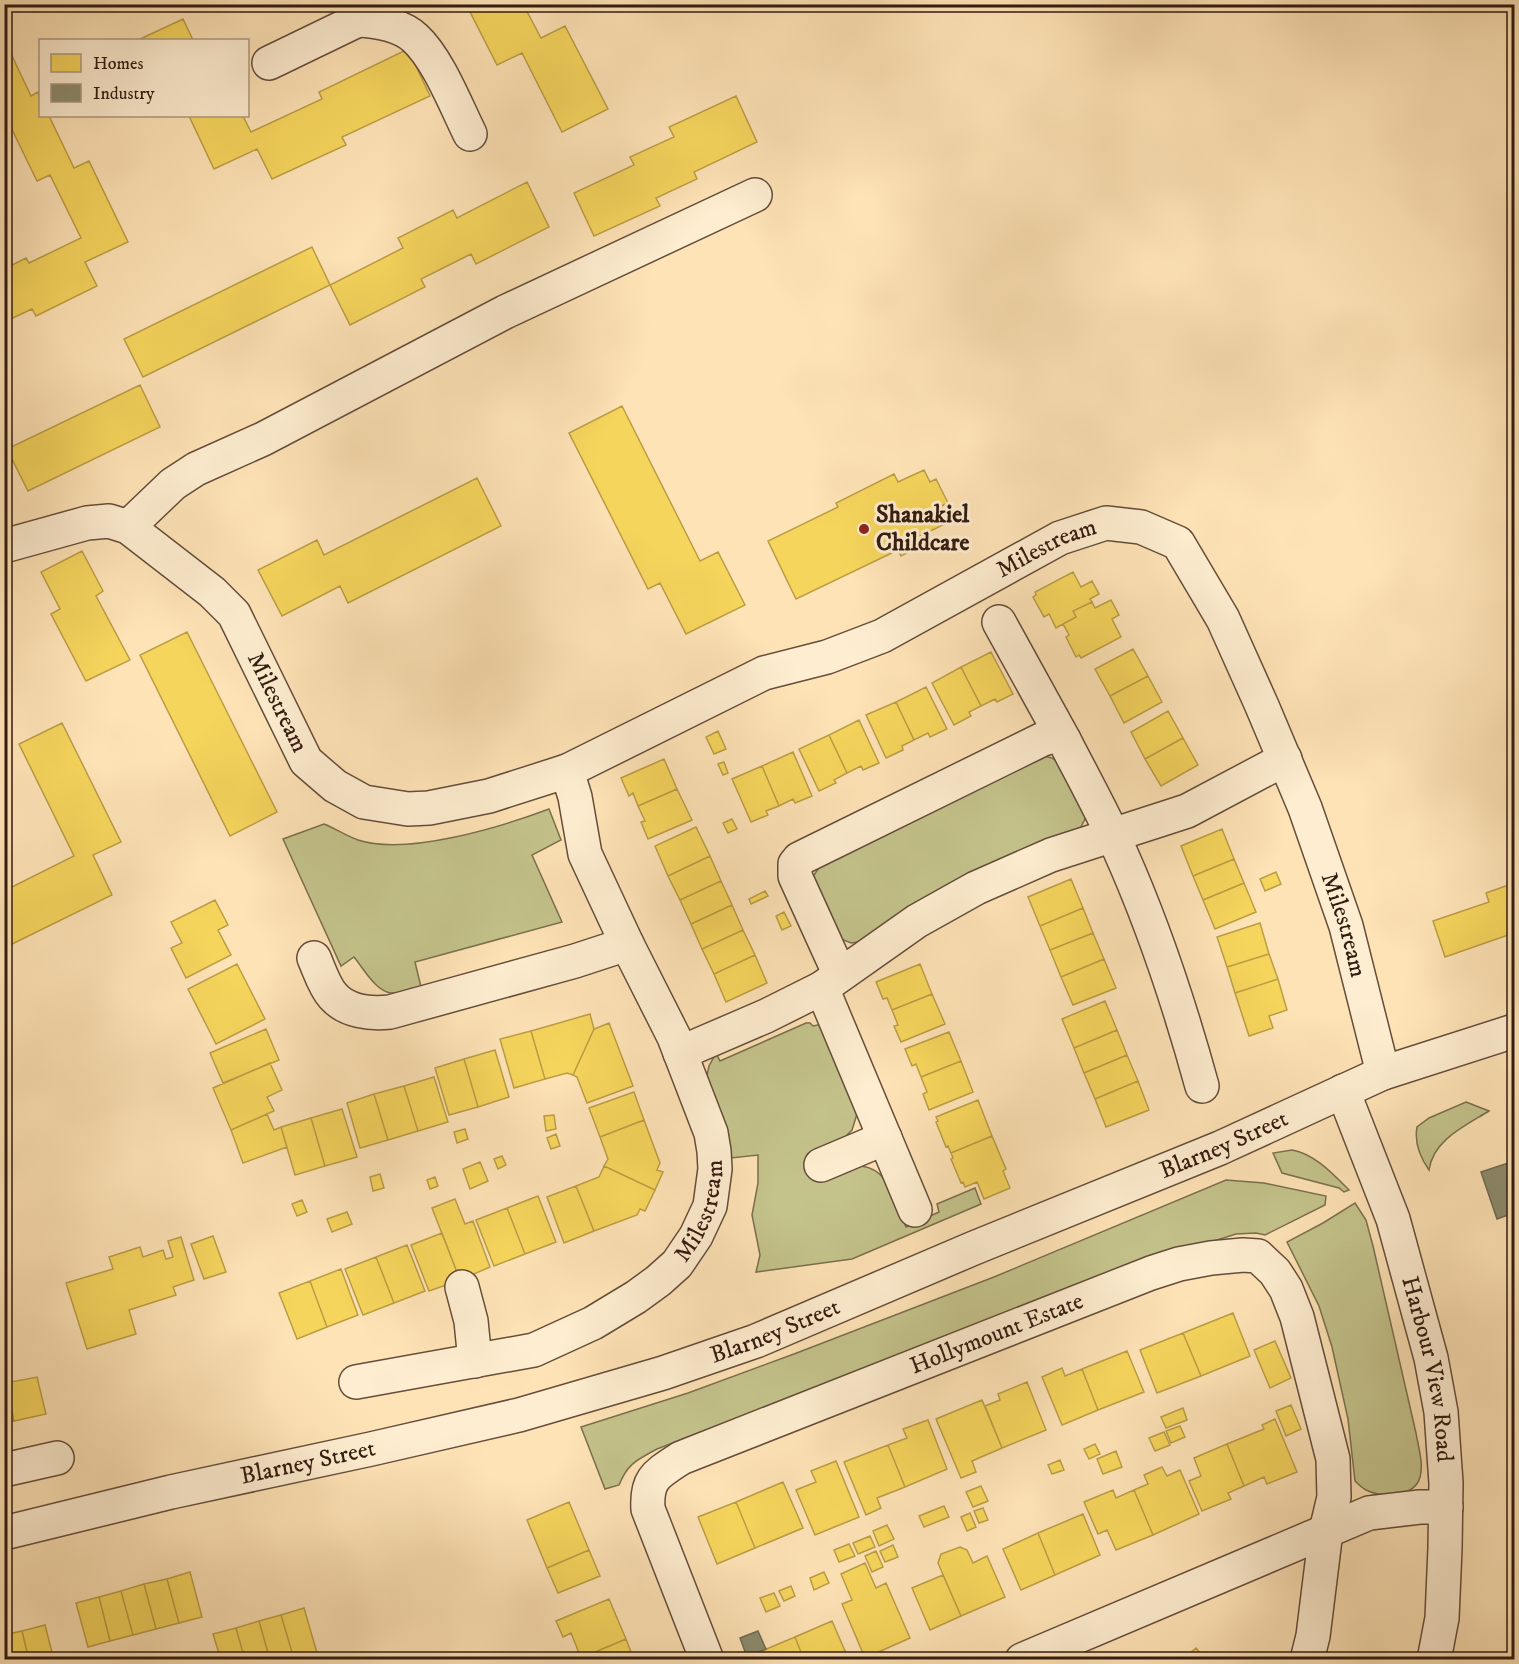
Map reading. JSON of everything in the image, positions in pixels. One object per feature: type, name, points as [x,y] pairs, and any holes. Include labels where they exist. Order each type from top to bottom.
[{"type":"street","points":[[269,63],[355,12],[389,25],[414,38],[438,70],[470,134]]},
{"type":"street","points":[[4,546],[87,523],[109,521],[128,528],[173,484],[196,469],[263,439],[505,312],[755,195]]},
{"type":"street","name":"Milestream","points":[[128,528],[212,592],[234,614],[306,761],[335,786],[364,802],[399,808],[429,808],[489,796],[567,771],[764,673],[827,657],[882,636],[1060,538],[1106,523],[1141,527],[1178,543],[1223,619],[1305,808],[1346,926],[1383,1073]]},
{"type":"street","points":[[999,621],[1113,835],[1163,958],[1203,1086]]},
{"type":"street","points":[[915,1210],[885,1138],[795,876],[795,864],[799,859],[1041,740],[1056,737],[1064,740]]},
{"type":"street","points":[[680,1053],[766,1016],[831,981],[917,921],[976,888],[1051,855],[1187,811],[1285,759]]},
{"type":"street","name":"Milestream","points":[[356,1382],[534,1350],[615,1311],[658,1281],[677,1264],[696,1236],[710,1206],[715,1169],[711,1133],[680,1053],[585,854],[575,797],[567,771]]},
{"type":"street","points":[[314,958],[333,997],[354,1009],[370,1014],[390,1012],[564,964],[627,944]]},
{"type":"street","name":"Blarney Street","points":[[4,1533],[171,1492],[519,1415],[663,1373],[756,1341],[974,1248],[1220,1148],[1383,1073],[1515,1031]]},
{"type":"street","name":"Harbour View Road","points":[[1343,1091],[1393,1219],[1431,1358],[1441,1412],[1446,1507],[1442,1618],[1434,1659]]},
{"type":"street","points":[[821,1165],[885,1138]]},
{"type":"street","name":"Hollymount Estate","points":[[707,1659],[648,1509],[647,1490],[659,1473],[681,1458],[1151,1273],[1179,1264],[1243,1255],[1258,1256],[1275,1272],[1286,1289],[1297,1317],[1333,1459],[1334,1497],[1326,1531],[1313,1636],[1307,1659]]},
{"type":"street","points":[[462,1287],[471,1321],[475,1361]]},
{"type":"street","points":[[4,1470],[57,1458]]},
{"type":"street","points":[[1022,1659],[1369,1513],[1446,1507]]},
{"type":"shaded area","points":[[1044,756],[1059,763],[1086,817],[1080,829],[859,942],[851,943],[841,939],[814,881],[814,875],[820,866]]},
{"type":"shaded area","points":[[549,809],[561,840],[532,855],[562,922],[415,962],[421,987],[399,993],[386,992],[381,989],[354,957],[341,966],[283,839],[324,824],[358,840],[378,844],[427,842],[506,824]]},
{"type":"shaded area","points":[[806,1023],[813,1026],[822,1024],[857,1114],[852,1130],[843,1139],[861,1166],[871,1168],[885,1180],[891,1189],[906,1227],[939,1212],[937,1204],[975,1188],[981,1204],[852,1259],[756,1272],[760,1255],[752,1215],[758,1183],[758,1155],[731,1158],[706,1080],[709,1066],[716,1053],[720,1061]]},
{"type":"shaded area","points":[[1466,1102],[1489,1111],[1443,1142],[1432,1159],[1429,1170],[1418,1150],[1417,1127],[1429,1118]]},
{"type":"shaded area","points":[[1292,1150],[1316,1160],[1349,1190],[1344,1192],[1339,1188],[1282,1173],[1273,1153]]},
{"type":"shaded area","points":[[1226,1180],[1264,1183],[1326,1196],[1325,1205],[1265,1235],[1236,1234],[1122,1270],[657,1449],[634,1463],[619,1485],[605,1489],[581,1427],[688,1393],[794,1354],[994,1277]]},
{"type":"shaded area","points":[[1355,1203],[1366,1220],[1373,1246],[1420,1455],[1421,1472],[1417,1484],[1412,1489],[1397,1494],[1373,1493],[1355,1481],[1348,1419],[1332,1347],[1319,1306],[1287,1242]]},
{"type":"building: Homes","points":[[466,4],[523,4],[541,38],[565,26],[608,109],[562,132],[522,53],[497,65]]},
{"type":"building: Homes","points":[[183,19],[193,39],[140,39]]},
{"type":"building: Homes","points":[[4,39],[31,96],[38,92],[39,117],[49,117],[74,168],[89,161],[128,242],[85,262],[97,286],[36,316],[32,309],[4,322],[4,269],[26,258],[29,263],[81,238],[50,175],[37,181],[4,113]]},
{"type":"building: Homes","points":[[408,49],[430,96],[342,137],[346,145],[272,179],[257,149],[214,169],[189,117],[244,117],[251,132],[322,99],[319,92]]},
{"type":"building: Homes","points":[[736,96],[757,142],[694,172],[697,179],[656,198],[660,206],[594,236],[574,193],[634,165],[630,157],[674,137],[669,127]]},
{"type":"building: Homes","points":[[527,182],[549,227],[476,264],[471,254],[421,279],[425,287],[350,325],[330,285],[403,248],[398,238],[453,210],[457,218]]},
{"type":"building: Homes","points":[[312,247],[330,285],[143,377],[124,339]]},
{"type":"building: Homes","points":[[140,385],[160,427],[28,491],[7,449]]},
{"type":"building: Homes","points":[[622,406],[700,561],[718,552],[745,605],[686,634],[660,583],[648,589],[569,433]]},
{"type":"building: Homes","points":[[4,462],[10,492],[4,494]]},
{"type":"building: Homes","name":"Shanakiel Childcare","points":[[924,470],[930,482],[936,479],[948,503],[941,506],[949,522],[920,536],[924,544],[901,556],[898,550],[796,599],[768,541],[838,507],[836,503],[894,474],[898,482]]},
{"type":"building: Homes","points":[[477,478],[501,526],[348,603],[340,586],[282,616],[258,570],[317,540],[324,555]]},
{"type":"building: Homes","points":[[82,551],[103,591],[96,596],[130,660],[86,681],[51,614],[60,609],[41,572]]},
{"type":"building: Homes","points":[[1073,572],[1081,587],[1092,581],[1099,594],[1090,599],[1092,602],[1073,611],[1076,617],[1056,628],[1049,614],[1044,617],[1033,597],[1036,595],[1035,592]]},
{"type":"building: Homes","points":[[1111,600],[1119,615],[1112,619],[1121,637],[1081,658],[1079,655],[1076,657],[1066,637],[1069,635],[1063,624],[1076,617],[1073,611],[1092,602],[1095,608]]},
{"type":"building: Homes","points":[[187,632],[277,812],[230,836],[140,655]]},
{"type":"building: Homes","points":[[1133,649],[1148,676],[1110,696],[1095,669]]},
{"type":"building: Homes","points":[[991,652],[1013,694],[997,702],[995,699],[981,706],[961,667]]},
{"type":"building: Homes","points":[[961,667],[981,706],[969,712],[971,716],[954,725],[932,683]]},
{"type":"building: Homes","points":[[1148,676],[1162,702],[1124,723],[1110,696]]},
{"type":"building: Homes","points":[[926,687],[947,729],[930,737],[928,733],[914,740],[896,702]]},
{"type":"building: Homes","points":[[896,702],[914,740],[902,746],[903,750],[886,758],[866,715]]},
{"type":"building: Homes","points":[[1168,711],[1183,738],[1145,759],[1131,732]]},
{"type":"building: Homes","points":[[859,720],[879,763],[863,770],[861,766],[847,773],[829,735]]},
{"type":"building: Homes","points":[[62,723],[121,842],[93,855],[112,895],[6,947],[4,891],[74,856],[19,744]]},
{"type":"building: Homes","points":[[718,731],[726,749],[714,754],[706,737]]},
{"type":"building: Homes","points":[[829,735],[847,773],[834,780],[836,783],[819,791],[799,749]]},
{"type":"building: Homes","points":[[1183,738],[1198,765],[1161,786],[1145,759]]},
{"type":"building: Homes","points":[[793,752],[812,796],[795,803],[793,799],[779,806],[762,766]]},
{"type":"building: Homes","points":[[664,759],[677,789],[638,806],[633,793],[629,796],[621,778]]},
{"type":"building: Homes","points":[[724,762],[728,773],[723,775],[718,764]]},
{"type":"building: Homes","points":[[762,766],[779,806],[766,811],[768,815],[751,822],[732,779]]},
{"type":"building: Homes","points":[[677,789],[692,820],[648,839],[641,822],[645,821],[638,806]]},
{"type":"building: Homes","points":[[732,819],[737,829],[728,833],[723,823]]},
{"type":"building: Homes","points":[[696,827],[710,856],[668,876],[655,846]]},
{"type":"building: Homes","points":[[1222,829],[1234,859],[1193,876],[1181,846]]},
{"type":"building: Homes","points":[[710,856],[721,881],[680,900],[668,876]]},
{"type":"building: Homes","points":[[1234,859],[1244,883],[1203,900],[1193,876]]},
{"type":"building: Homes","points":[[1276,872],[1281,884],[1265,891],[1260,879]]},
{"type":"building: Homes","points":[[1071,879],[1083,908],[1040,926],[1028,897]]},
{"type":"building: Homes","points":[[721,881],[732,905],[691,924],[680,900]]},
{"type":"building: Homes","points":[[1244,883],[1256,912],[1215,929],[1203,900]]},
{"type":"building: Homes","points":[[1514,883],[1514,933],[1445,957],[1433,921],[1489,902],[1486,893]]},
{"type":"building: Homes","points":[[765,891],[768,896],[751,904],[749,899]]},
{"type":"building: Homes","points":[[215,900],[228,925],[218,930],[231,955],[186,978],[171,948],[182,943],[171,922]]},
{"type":"building: Homes","points":[[732,905],[743,930],[702,949],[691,924]]},
{"type":"building: Homes","points":[[1083,908],[1093,933],[1050,950],[1040,926]]},
{"type":"building: Homes","points":[[784,912],[791,926],[782,930],[776,916]]},
{"type":"building: Homes","points":[[1260,923],[1269,954],[1227,967],[1217,937]]},
{"type":"building: Homes","points":[[743,930],[755,955],[714,974],[702,949]]},
{"type":"building: Homes","points":[[1093,933],[1104,959],[1061,977],[1050,950]]},
{"type":"building: Homes","points":[[1269,954],[1278,979],[1235,993],[1227,967]]},
{"type":"building: Homes","points":[[755,955],[767,983],[726,1002],[714,974]]},
{"type":"building: Homes","points":[[1104,959],[1116,988],[1073,1005],[1061,977]]},
{"type":"building: Homes","points":[[237,964],[265,1019],[216,1044],[188,989]]},
{"type":"building: Homes","points":[[920,964],[932,994],[892,1010],[887,998],[883,999],[876,982]]},
{"type":"building: Homes","points":[[1278,979],[1287,1010],[1269,1016],[1273,1028],[1249,1036],[1235,993]]},
{"type":"building: Homes","points":[[932,994],[945,1024],[901,1042],[894,1026],[898,1025],[892,1010]]},
{"type":"building: Homes","points":[[1105,1001],[1117,1030],[1074,1048],[1062,1019]]},
{"type":"building: Homes","points":[[590,1014],[594,1029],[573,1075],[567,1073],[545,1079],[531,1031]]},
{"type":"building: Homes","points":[[609,1023],[633,1086],[587,1103],[577,1077],[573,1075],[594,1029]]},
{"type":"building: Homes","points":[[266,1029],[279,1060],[223,1083],[210,1053]]},
{"type":"building: Homes","points":[[1117,1030],[1127,1055],[1084,1073],[1074,1048]]},
{"type":"building: Homes","points":[[531,1031],[545,1079],[514,1088],[500,1039]]},
{"type":"building: Homes","points":[[949,1032],[961,1061],[921,1077],[916,1064],[912,1066],[905,1049]]},
{"type":"building: Homes","points":[[495,1050],[509,1097],[478,1107],[464,1059]]},
{"type":"building: Homes","points":[[1127,1055],[1138,1081],[1095,1099],[1084,1073]]},
{"type":"building: Homes","points":[[464,1059],[478,1107],[449,1115],[435,1068]]},
{"type":"building: Homes","points":[[961,1061],[973,1092],[929,1110],[923,1094],[927,1092],[921,1077]]},
{"type":"building: Homes","points":[[270,1063],[282,1090],[267,1097],[274,1111],[231,1130],[213,1088]]},
{"type":"building: Homes","points":[[434,1077],[448,1122],[418,1131],[404,1086]]},
{"type":"building: Homes","points":[[1138,1081],[1149,1110],[1106,1127],[1095,1099]]},
{"type":"building: Homes","points":[[404,1086],[418,1131],[388,1140],[374,1094]]},
{"type":"building: Homes","points":[[634,1092],[644,1120],[600,1137],[589,1108]]},
{"type":"building: Homes","points":[[374,1094],[388,1140],[360,1148],[347,1103]]},
{"type":"building: Homes","points":[[978,1100],[992,1136],[951,1153],[948,1146],[946,1147],[936,1117]]},
{"type":"building: Homes","points":[[342,1109],[357,1157],[325,1166],[311,1118]]},
{"type":"building: Homes","points":[[267,1114],[274,1130],[281,1127],[287,1147],[243,1163],[231,1130]]},
{"type":"building: Homes","points":[[554,1115],[556,1129],[546,1131],[544,1116]]},
{"type":"building: Homes","points":[[311,1118],[325,1166],[295,1175],[281,1127]]},
{"type":"building: Homes","points":[[644,1120],[660,1163],[657,1170],[663,1172],[655,1190],[604,1166],[608,1159],[600,1137]]},
{"type":"building: Homes","points":[[465,1129],[468,1139],[457,1143],[454,1132]]},
{"type":"building: Homes","points":[[556,1134],[560,1146],[551,1149],[547,1138]]},
{"type":"building: Homes","points":[[992,1136],[1006,1169],[1003,1171],[1010,1188],[984,1199],[977,1182],[965,1187],[963,1182],[961,1183],[951,1159],[953,1158],[951,1153]]},
{"type":"building: Homes","points":[[502,1156],[506,1165],[498,1169],[494,1159]]},
{"type":"building: Homes","points":[[480,1162],[488,1181],[470,1189],[463,1169]]},
{"type":"building: Homes","points":[[604,1166],[655,1190],[645,1211],[640,1209],[637,1215],[594,1231],[576,1186],[599,1177]]},
{"type":"building: Homes","points":[[380,1174],[384,1188],[373,1191],[370,1177]]},
{"type":"building: Homes","points":[[435,1177],[438,1186],[430,1189],[427,1180]]},
{"type":"building: Homes","points":[[576,1186],[594,1231],[564,1243],[547,1197]]},
{"type":"building: Homes","points":[[538,1196],[556,1242],[525,1254],[507,1208]]},
{"type":"building: Homes","points":[[455,1199],[465,1224],[473,1221],[490,1267],[460,1280],[432,1208]]},
{"type":"building: Homes","points":[[302,1200],[307,1212],[297,1216],[292,1204]]},
{"type":"building: Homes","points":[[507,1208],[525,1254],[494,1266],[476,1220]]},
{"type":"building: Homes","points":[[347,1212],[352,1224],[332,1232],[327,1219]]},
{"type":"building: Homes","points":[[442,1233],[460,1280],[429,1291],[411,1245]]},
{"type":"building: Homes","points":[[213,1236],[226,1272],[204,1279],[191,1244]]},
{"type":"building: Homes","points":[[181,1237],[194,1280],[173,1287],[176,1295],[129,1310],[136,1334],[87,1349],[66,1283],[113,1269],[109,1257],[140,1247],[143,1257],[163,1250],[166,1259],[173,1257],[168,1241]]},
{"type":"building: Homes","points":[[407,1245],[425,1291],[394,1303],[376,1257]]},
{"type":"building: Homes","points":[[376,1257],[394,1303],[363,1315],[345,1269]]},
{"type":"building: Homes","points":[[341,1269],[358,1315],[327,1327],[310,1281]]},
{"type":"building: Homes","points":[[310,1281],[327,1327],[297,1339],[279,1293]]},
{"type":"building: Homes","points":[[1233,1313],[1250,1356],[1201,1376],[1183,1333]]},
{"type":"building: Homes","points":[[1183,1333],[1201,1376],[1157,1393],[1140,1350]]},
{"type":"building: Homes","points":[[1275,1341],[1291,1378],[1270,1388],[1254,1350]]},
{"type":"building: Homes","points":[[1127,1351],[1144,1392],[1098,1410],[1082,1369]]},
{"type":"building: Homes","points":[[1062,1368],[1065,1376],[1082,1369],[1098,1410],[1062,1425],[1042,1377]]},
{"type":"building: Homes","points":[[4,1377],[14,1421],[4,1423]]},
{"type":"building: Homes","points":[[37,1377],[46,1414],[14,1421],[6,1383]]},
{"type":"building: Homes","points":[[1027,1382],[1046,1430],[1002,1448],[985,1406],[1000,1400],[998,1394]]},
{"type":"building: Homes","points":[[982,1400],[1002,1448],[972,1461],[976,1472],[961,1478],[936,1419]]},
{"type":"building: Homes","points":[[1291,1405],[1301,1429],[1286,1436],[1276,1411]]},
{"type":"building: Homes","points":[[1183,1408],[1187,1420],[1166,1428],[1161,1417]]},
{"type":"building: Homes","points":[[1275,1419],[1297,1472],[1267,1484],[1264,1477],[1244,1486],[1227,1444],[1264,1429],[1262,1425]]},
{"type":"building: Homes","points":[[928,1420],[947,1469],[905,1487],[888,1445],[907,1438],[903,1429]]},
{"type":"building: Homes","points":[[1180,1426],[1185,1437],[1171,1443],[1166,1431]]},
{"type":"building: Homes","points":[[1164,1432],[1170,1445],[1155,1451],[1149,1438]]},
{"type":"building: Homes","points":[[1095,1444],[1100,1454],[1089,1459],[1084,1449]]},
{"type":"building: Homes","points":[[1227,1444],[1244,1486],[1228,1493],[1231,1499],[1202,1511],[1189,1481],[1201,1476],[1194,1458]]},
{"type":"building: Homes","points":[[888,1445],[905,1487],[877,1498],[881,1508],[866,1515],[844,1462]]},
{"type":"building: Homes","points":[[1116,1451],[1122,1467],[1103,1474],[1097,1459]]},
{"type":"building: Homes","points":[[1060,1460],[1064,1470],[1052,1474],[1048,1465]]},
{"type":"building: Homes","points":[[836,1461],[859,1517],[815,1535],[796,1490],[816,1482],[811,1471]]},
{"type":"building: Homes","points":[[1162,1467],[1167,1476],[1180,1470],[1199,1514],[1153,1535],[1134,1490],[1148,1484],[1144,1475]]},
{"type":"building: Homes","points":[[783,1482],[803,1528],[755,1548],[736,1502]]},
{"type":"building: Homes","points":[[981,1486],[988,1501],[973,1507],[966,1492]]},
{"type":"building: Homes","points":[[1113,1490],[1116,1498],[1134,1490],[1153,1535],[1116,1550],[1107,1530],[1098,1534],[1084,1502]]},
{"type":"building: Homes","points":[[569,1502],[589,1550],[547,1568],[527,1520]]},
{"type":"building: Homes","points":[[736,1502],[755,1548],[717,1564],[698,1517]]},
{"type":"building: Homes","points":[[944,1506],[949,1517],[924,1527],[919,1516]]},
{"type":"building: Homes","points":[[983,1508],[988,1520],[979,1523],[974,1511]]},
{"type":"building: Homes","points":[[970,1513],[976,1527],[967,1531],[961,1517]]},
{"type":"building: Homes","points":[[1083,1514],[1100,1555],[1055,1575],[1038,1533]]},
{"type":"building: Homes","points":[[887,1525],[894,1539],[879,1546],[873,1531]]},
{"type":"building: Homes","points":[[1038,1533],[1055,1575],[1021,1590],[1003,1549]]},
{"type":"building: Homes","points":[[870,1536],[875,1547],[858,1554],[853,1543]]},
{"type":"building: Homes","points":[[849,1544],[855,1556],[839,1562],[834,1550]]},
{"type":"building: Homes","points":[[893,1545],[898,1557],[885,1562],[880,1551]]},
{"type":"building: Homes","points":[[960,1547],[967,1550],[973,1563],[987,1556],[1005,1597],[961,1616],[938,1563],[941,1554]]},
{"type":"building: Homes","points":[[589,1550],[600,1576],[558,1593],[547,1568]]},
{"type":"building: Homes","points":[[876,1551],[883,1567],[872,1572],[865,1556]]},
{"type":"building: Homes","points":[[865,1563],[876,1588],[886,1583],[910,1638],[865,1658],[842,1604],[852,1600],[841,1574]]},
{"type":"building: Homes","points":[[190,1572],[202,1617],[179,1623],[167,1579]]},
{"type":"building: Homes","points":[[824,1572],[829,1583],[814,1590],[810,1578]]},
{"type":"building: Homes","points":[[943,1575],[961,1616],[930,1630],[912,1588]]},
{"type":"building: Homes","points":[[167,1579],[179,1623],[156,1629],[144,1584]]},
{"type":"building: Homes","points":[[144,1584],[156,1629],[133,1635],[121,1591]]},
{"type":"building: Homes","points":[[791,1586],[795,1596],[784,1601],[779,1591]]},
{"type":"building: Homes","points":[[121,1591],[133,1635],[110,1641],[99,1597]]},
{"type":"building: Homes","points":[[774,1593],[780,1606],[766,1612],[760,1598]]},
{"type":"building: Homes","points":[[99,1597],[110,1641],[88,1647],[76,1603]]},
{"type":"building: Homes","points":[[609,1599],[626,1639],[581,1658],[571,1633],[563,1637],[556,1621]]},
{"type":"building: Homes","points":[[304,1608],[317,1653],[294,1659],[281,1615]]},
{"type":"building: Homes","points":[[281,1615],[294,1659],[270,1660],[259,1621]]},
{"type":"building: Homes","points":[[259,1621],[270,1660],[245,1660],[236,1628]]},
{"type":"building: Homes","points":[[832,1621],[849,1660],[804,1660],[795,1637]]},
{"type":"building: Homes","points":[[45,1625],[54,1660],[29,1660],[22,1631]]},
{"type":"building: Homes","points":[[236,1628],[245,1660],[221,1660],[213,1634]]},
{"type":"building: Homes","points":[[22,1631],[29,1660],[5,1660],[4,1635]]},
{"type":"building: Homes","points":[[795,1637],[804,1660],[760,1660],[757,1653]]},
{"type":"building: Homes","points":[[626,1639],[634,1660],[581,1660],[581,1658]]},
{"type":"building: Homes","points":[[1196,1648],[1206,1660],[1182,1660]]},
{"type":"building: Industry","points":[[1514,1161],[1514,1213],[1497,1219],[1481,1172]]},
{"type":"building: Industry","points":[[758,1631],[766,1649],[747,1657],[740,1638]]},
{"type":"place","name":"Shanakiel Childcare","points":[[864,529]]}]
